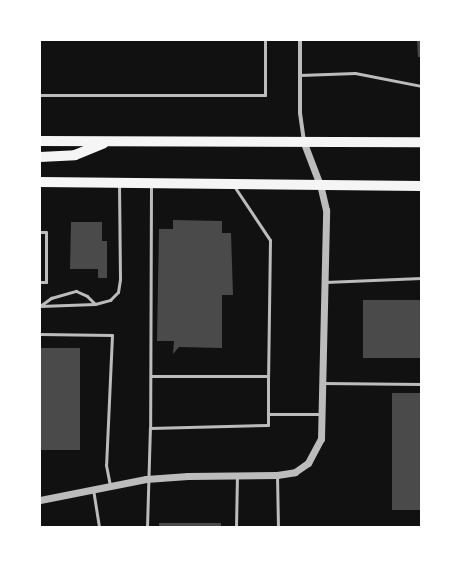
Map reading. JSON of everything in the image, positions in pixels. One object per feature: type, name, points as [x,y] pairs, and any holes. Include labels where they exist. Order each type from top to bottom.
[{"type":"main road","points":[[40,141],[304,143],[421,142]]},
{"type":"main road","points":[[40,157],[75,155],[108,141]]},
{"type":"main road","points":[[40,182],[421,186]]},
{"type":"street","points":[[40,500],[146,479],[236,475],[277,475],[295,472],[308,463],[321,439],[325,282],[325,203],[320,185],[304,143],[300,113],[300,40]]},
{"type":"lane","points":[[40,95],[265,95],[265,40]]},
{"type":"lane","points":[[300,75],[355,73],[421,86]]},
{"type":"lane","points":[[40,306],[95,304],[110,300],[118,292],[119,183]]},
{"type":"lane","points":[[147,527],[146,479],[150,428],[151,376],[151,184]]},
{"type":"lane","points":[[150,428],[268,425],[270,240],[233,184]]},
{"type":"lane","points":[[40,232],[46,232],[46,282],[40,282]]},
{"type":"lane","points":[[325,282],[421,278]]},
{"type":"lane","points":[[40,306],[50,298],[76,291],[87,296],[95,304]]},
{"type":"lane","points":[[40,334],[112,336],[106,466],[110,487]]},
{"type":"lane","points":[[151,376],[268,376]]},
{"type":"lane","points":[[323,383],[421,384]]},
{"type":"lane","points":[[268,414],[322,414]]},
{"type":"lane","points":[[236,475],[236,527]]},
{"type":"lane","points":[[277,475],[278,527]]},
{"type":"lane","points":[[93,489],[99,527]]},
{"type":"building","points":[[417,40],[421,40],[421,57],[418,57]]},
{"type":"building","points":[[173,220],[222,221],[222,233],[231,233],[233,295],[222,295],[222,348],[179,347],[173,354],[174,341],[157,341],[159,229],[173,229]]},
{"type":"building","points":[[71,222],[102,222],[102,241],[107,241],[107,278],[98,278],[98,269],[70,269]]},
{"type":"building","points":[[363,300],[421,300],[421,358],[363,358]]},
{"type":"building","points":[[40,348],[80,348],[80,450],[40,450]]},
{"type":"building","points":[[392,393],[421,393],[421,510],[392,510]]},
{"type":"building","points":[[159,523],[221,523],[221,527],[159,527]]}]
